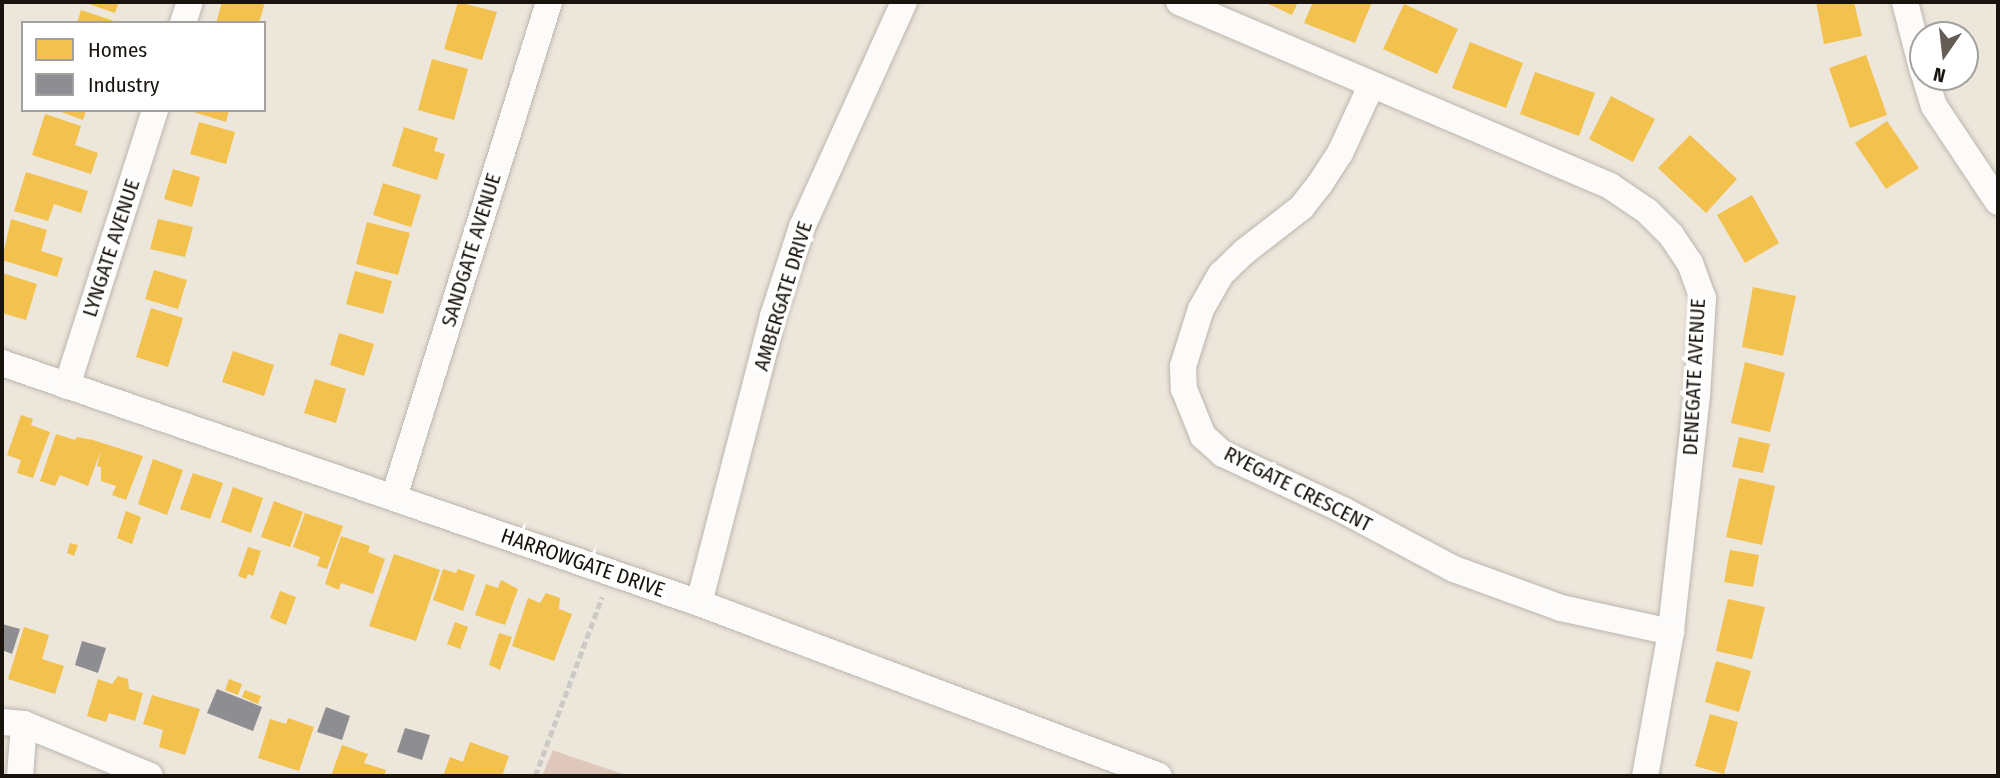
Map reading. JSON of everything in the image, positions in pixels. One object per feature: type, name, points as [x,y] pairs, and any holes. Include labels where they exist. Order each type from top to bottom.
[{"type":"street","points":[[184,21],[190,2]]},
{"type":"street","name":"SANDGATE AVENUE","points":[[394,497],[549,2]]},
{"type":"street","name":"AMBERGATE DRIVE","points":[[699,603],[773,316],[802,227],[904,2]]},
{"type":"street","name":"DENEGATE AVENUE","points":[[1179,2],[1610,186],[1647,211],[1671,235],[1690,263],[1703,298],[1698,381],[1671,632],[1645,776]]},
{"type":"street","points":[[1905,2],[1910,21]]},
{"type":"street","name":"RYEGATE CRESCENT","points":[[1371,86],[1340,153],[1319,185],[1301,206],[1244,252],[1222,274],[1201,309],[1184,366],[1184,389],[1203,436],[1223,454],[1343,510],[1454,569],[1561,608],[1671,632]]},
{"type":"street","points":[[1929,91],[1934,106],[1998,202]]},
{"type":"street","name":"LYNGATE AVENUE","points":[[67,386],[154,112]]},
{"type":"street","name":"HARROWGATE DRIVE","points":[[2,363],[699,603],[1159,776]]},
{"type":"street","points":[[20,776],[13,723],[150,776]]},
{"type":"path","points":[[535,776],[611,572]]},
{"type":"shaded area","points":[[553,750],[566,755],[629,776],[542,776]]},
{"type":"building: Homes","points":[[83,2],[119,2],[115,13]]},
{"type":"building: Homes","points":[[222,2],[265,2],[260,21],[217,21]]},
{"type":"building: Homes","points":[[458,2],[497,12],[482,60],[444,49]]},
{"type":"building: Homes","points":[[1264,2],[1298,2],[1292,15]]},
{"type":"building: Homes","points":[[1313,2],[1372,2],[1355,43],[1304,23]]},
{"type":"building: Homes","points":[[1816,2],[1854,2],[1862,36],[1824,44]]},
{"type":"building: Homes","points":[[1404,4],[1458,29],[1437,74],[1383,49]]},
{"type":"building: Homes","points":[[81,10],[114,21],[78,21]]},
{"type":"building: Homes","points":[[1470,42],[1523,63],[1506,108],[1452,88]]},
{"type":"building: Homes","points":[[1866,55],[1887,115],[1850,128],[1829,68]]},
{"type":"building: Homes","points":[[432,59],[468,69],[454,120],[418,110]]},
{"type":"building: Homes","points":[[1535,72],[1595,93],[1579,136],[1520,114]]},
{"type":"building: Homes","points":[[1611,96],[1655,119],[1633,162],[1589,139]]},
{"type":"building: Homes","points":[[61,112],[85,112],[83,120]]},
{"type":"building: Homes","points":[[194,112],[228,112],[226,122]]},
{"type":"building: Homes","points":[[45,114],[81,126],[75,145],[98,153],[91,174],[32,155]]},
{"type":"building: Homes","points":[[1887,121],[1919,168],[1886,189],[1855,143]]},
{"type":"building: Homes","points":[[199,122],[235,132],[226,164],[190,154]]},
{"type":"building: Homes","points":[[404,127],[438,138],[434,151],[445,154],[437,180],[392,166]]},
{"type":"building: Homes","points":[[1690,135],[1737,179],[1706,213],[1658,168]]},
{"type":"building: Homes","points":[[173,169],[200,177],[192,207],[164,199]]},
{"type":"building: Homes","points":[[26,172],[88,191],[81,213],[54,204],[48,221],[14,211]]},
{"type":"building: Homes","points":[[383,183],[421,195],[411,227],[373,215]]},
{"type":"building: Homes","points":[[1752,195],[1779,243],[1745,263],[1717,215]]},
{"type":"building: Homes","points":[[11,219],[47,230],[41,251],[63,258],[57,277],[2,260]]},
{"type":"building: Homes","points":[[158,219],[193,227],[185,257],[150,249]]},
{"type":"building: Homes","points":[[367,222],[410,233],[398,275],[356,264]]},
{"type":"building: Homes","points":[[154,270],[187,280],[178,309],[145,299]]},
{"type":"building: Homes","points":[[355,271],[392,281],[383,314],[346,304]]},
{"type":"building: Homes","points":[[2,273],[37,284],[26,320],[2,313]]},
{"type":"building: Homes","points":[[1753,287],[1796,296],[1783,356],[1742,347]]},
{"type":"building: Homes","points":[[151,308],[183,318],[168,367],[136,357]]},
{"type":"building: Homes","points":[[339,333],[374,344],[364,376],[330,365]]},
{"type":"building: Homes","points":[[233,351],[274,365],[264,396],[222,382]]},
{"type":"building: Homes","points":[[1745,362],[1785,373],[1770,432],[1731,423]]},
{"type":"building: Homes","points":[[315,379],[346,389],[336,423],[304,413]]},
{"type":"building: Homes","points":[[21,415],[33,419],[31,425],[50,432],[33,478],[17,473],[21,460],[7,455]]},
{"type":"building: Homes","points":[[56,434],[75,440],[77,437],[93,440],[143,456],[126,500],[112,495],[116,486],[101,481],[101,467],[97,466],[101,450],[88,486],[60,475],[55,486],[40,481]]},
{"type":"building: Homes","points":[[1739,437],[1770,444],[1763,473],[1732,467]]},
{"type":"building: Homes","points":[[153,459],[183,470],[167,515],[138,504]]},
{"type":"building: Homes","points":[[193,473],[223,483],[210,519],[180,509]]},
{"type":"building: Homes","points":[[1739,478],[1775,486],[1762,545],[1726,537]]},
{"type":"building: Homes","points":[[233,487],[263,498],[251,533],[221,522]]},
{"type":"building: Homes","points":[[274,501],[303,512],[290,547],[261,537]]},
{"type":"building: Homes","points":[[126,511],[141,517],[132,544],[117,538]]},
{"type":"building: Homes","points":[[305,513],[343,526],[327,569],[317,566],[320,557],[293,547]]},
{"type":"building: Homes","points":[[341,536],[370,546],[368,552],[385,559],[373,594],[341,583],[339,590],[325,584]]},
{"type":"building: Homes","points":[[70,543],[78,545],[74,556],[67,553]]},
{"type":"building: Homes","points":[[248,547],[261,551],[253,576],[248,574],[246,579],[238,576]]},
{"type":"building: Homes","points":[[1730,550],[1759,555],[1753,587],[1724,582]]},
{"type":"building: Homes","points":[[394,554],[440,570],[416,641],[369,626]]},
{"type":"building: Homes","points":[[443,569],[456,573],[458,569],[475,575],[463,611],[433,600]]},
{"type":"building: Homes","points":[[501,580],[518,589],[505,625],[475,615],[486,584],[498,588]]},
{"type":"building: Homes","points":[[280,591],[296,597],[286,625],[270,618]]},
{"type":"building: Homes","points":[[546,593],[560,598],[559,609],[572,614],[554,661],[512,646],[528,598],[540,603]]},
{"type":"building: Homes","points":[[1728,599],[1765,607],[1752,659],[1716,651]]},
{"type":"building: Homes","points":[[455,622],[468,627],[460,649],[447,644]]},
{"type":"building: Homes","points":[[24,627],[49,635],[42,659],[64,666],[55,694],[8,679]]},
{"type":"building: Homes","points":[[499,633],[512,637],[500,670],[489,665]]},
{"type":"building: Homes","points":[[1716,661],[1751,671],[1739,712],[1705,702]]},
{"type":"building: Homes","points":[[118,676],[128,679],[129,689],[143,693],[135,721],[109,713],[106,722],[87,716],[98,679],[112,684]]},
{"type":"building: Homes","points":[[229,679],[242,684],[238,695],[225,690]]},
{"type":"building: Homes","points":[[245,690],[261,696],[258,704],[242,697]]},
{"type":"building: Homes","points":[[152,695],[200,709],[185,755],[159,747],[163,730],[143,724]]},
{"type":"building: Homes","points":[[1710,714],[1738,722],[1724,774],[1695,766]]},
{"type":"building: Homes","points":[[288,718],[314,727],[299,771],[258,758],[270,719],[286,724]]},
{"type":"building: Homes","points":[[470,742],[509,756],[502,776],[443,776],[450,757],[463,762]]},
{"type":"building: Homes","points":[[342,745],[368,754],[364,763],[386,770],[384,776],[331,776]]},
{"type":"building: Industry","points":[[2,624],[20,629],[12,654],[2,650]]},
{"type":"building: Industry","points":[[82,641],[106,648],[98,673],[75,665]]},
{"type":"building: Industry","points":[[217,689],[262,707],[253,731],[207,713]]},
{"type":"building: Industry","points":[[326,707],[350,716],[342,740],[317,732]]},
{"type":"building: Industry","points":[[405,728],[430,735],[422,760],[397,752]]}]
